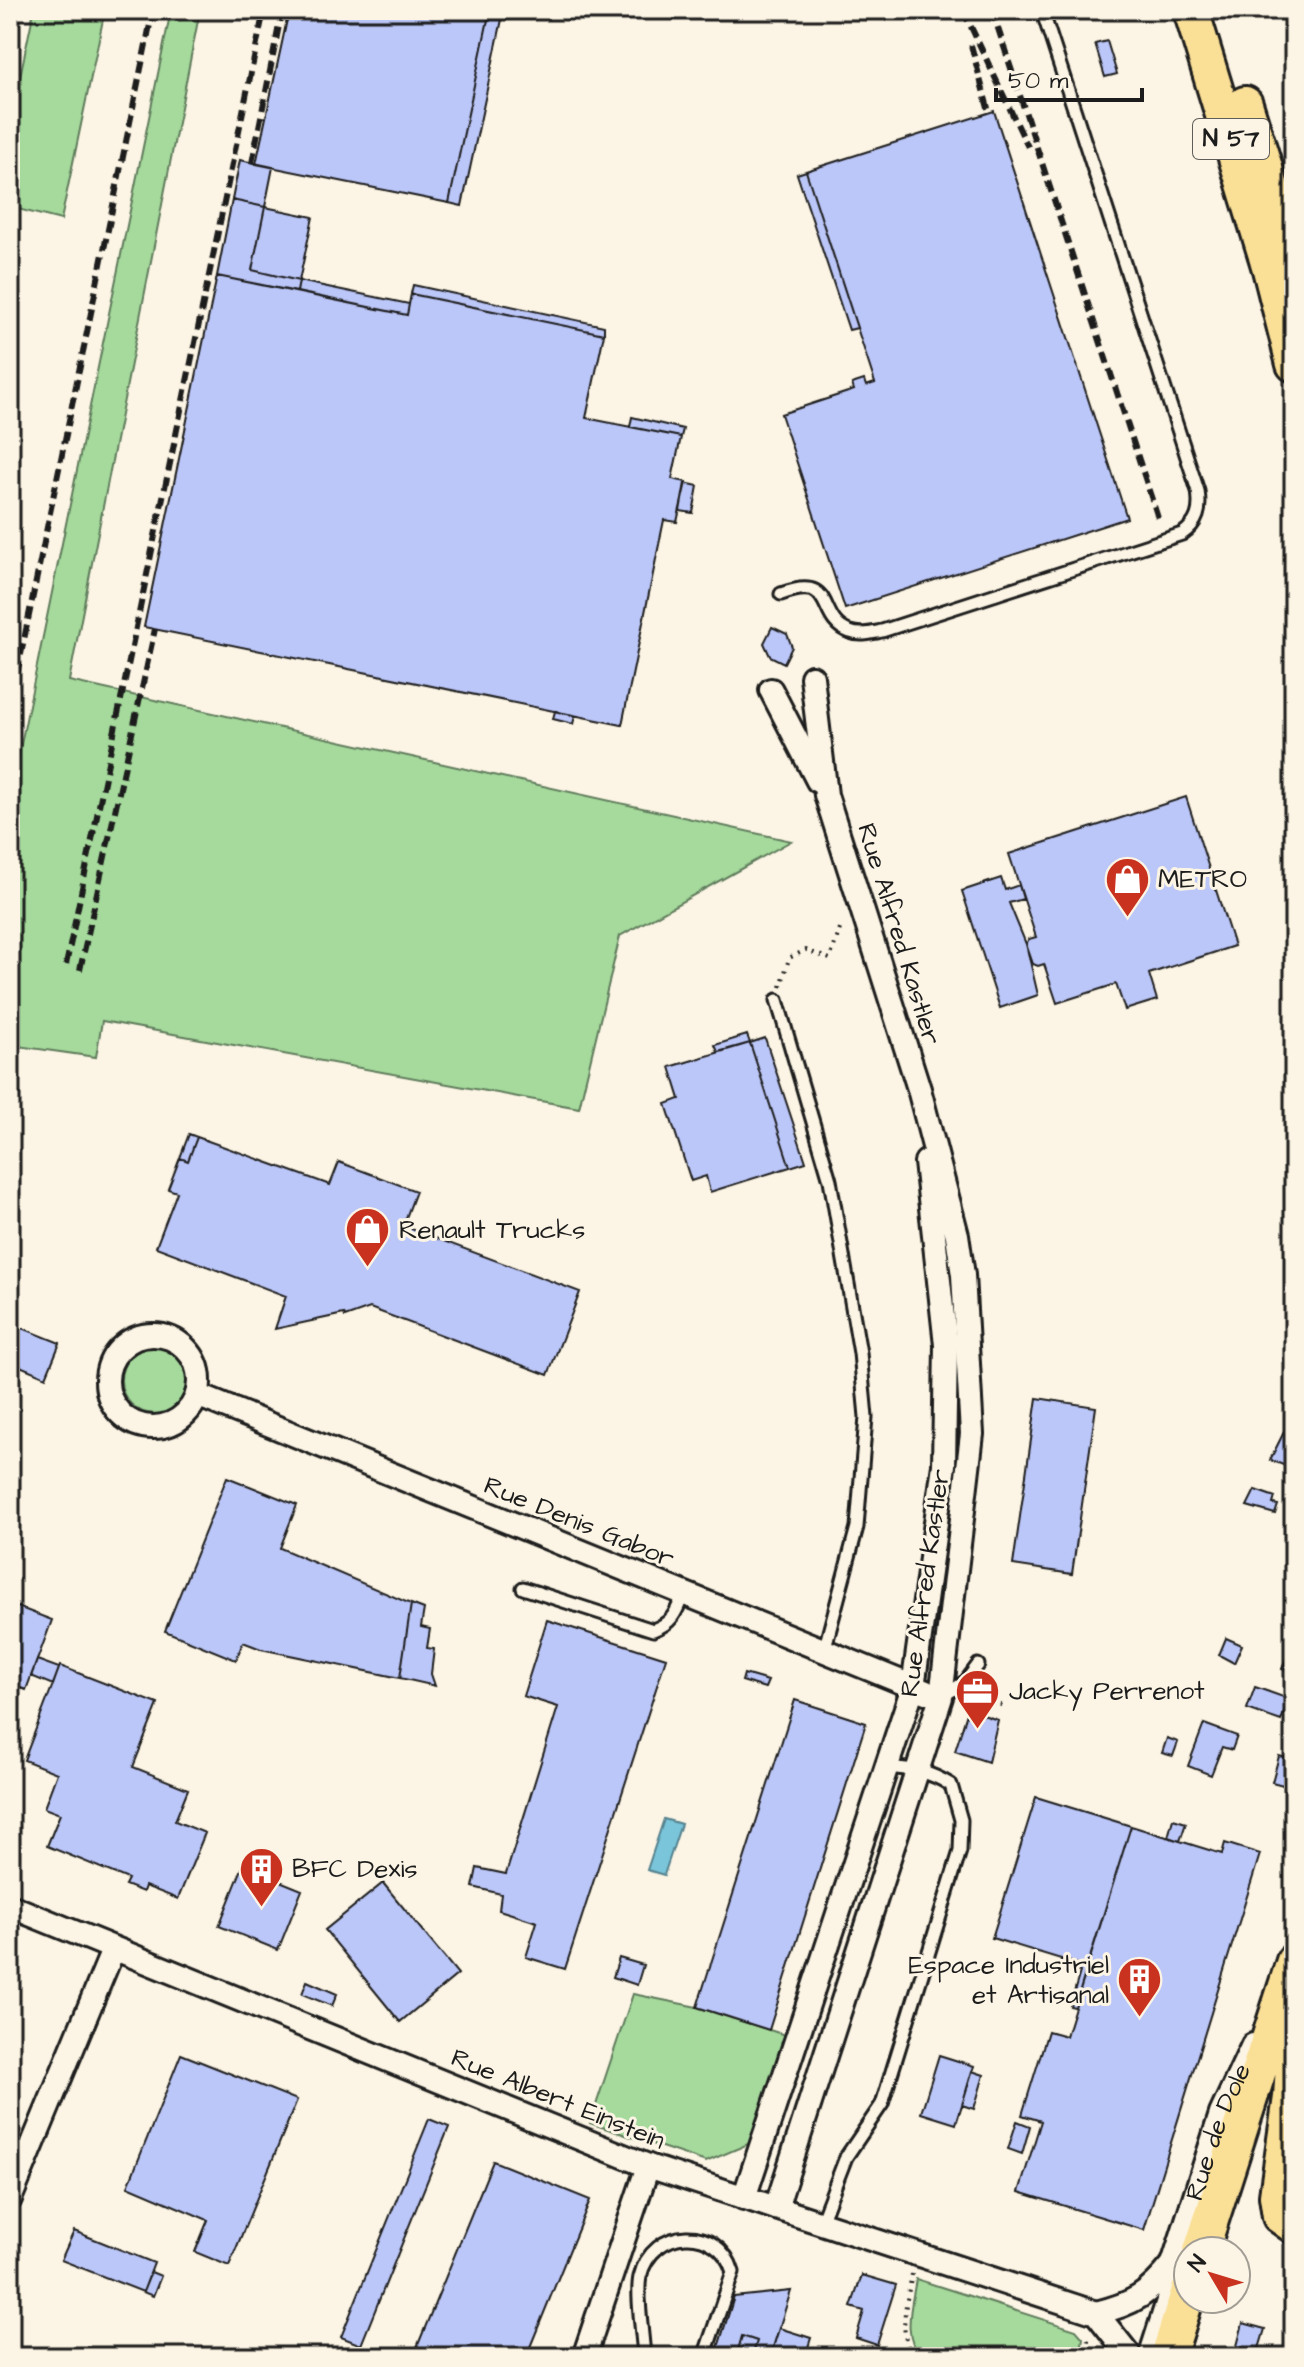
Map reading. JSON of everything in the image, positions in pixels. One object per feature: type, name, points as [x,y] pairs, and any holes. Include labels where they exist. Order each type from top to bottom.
[{"type":"main road","name":"N 57","points":[[1191,10],[1282,264],[1294,326]]},
{"type":"main road","name":"N 57","points":[[1215,10],[1288,230],[1282,264]]},
{"type":"main road","points":[[1282,264],[1294,364]]},
{"type":"main road","name":"Rue de Dole","points":[[1200,2235],[1294,1960]]},
{"type":"main road","name":"Rue de Dole","points":[[1228,2235],[1294,2024]]},
{"type":"main road","points":[[1294,2050],[1291,2097],[1277,2196],[1280,2216],[1294,2226]]},
{"type":"main road","name":"Rue de Dole","points":[[1168,2357],[1178,2315]]},
{"type":"main road","points":[[1190,2357],[1203,2315]]},
{"type":"street","name":"Rue Alfred Kastler","points":[[812,677],[826,795]]},
{"type":"street","name":"Rue Alfred Kastler","points":[[771,690],[826,795],[919,1089],[957,1235],[963,1275],[972,1434],[941,1697],[776,2208]]},
{"type":"street","name":"Rue Alfred Kastler","points":[[744,2198],[913,1687],[944,1465],[946,1345],[919,1089]]},
{"type":"street","points":[[144,1335],[160,1335],[175,1340],[188,1350],[196,1363],[200,1379],[197,1395],[183,1416],[171,1423],[143,1426],[130,1421],[118,1411],[110,1397],[107,1381],[110,1365],[117,1351],[144,1335]]},
{"type":"street","name":"Rue Denis Gabor","points":[[197,1395],[683,1595],[941,1697]]},
{"type":"street","name":"Rue Albert Einstein","points":[[10,1906],[648,2166],[916,2253],[1094,2321]]},
{"type":"street","points":[[10,2199],[113,1950]]},
{"type":"street","points":[[584,2357],[648,2166]]},
{"type":"street","points":[[1131,2357],[1094,2321],[1141,2298],[1172,2278]]},
{"type":"street","name":"Rue de Dole","points":[[1150,2357],[1172,2288]]},
{"type":"lane","points":[[781,594],[801,587],[811,588],[847,632],[882,631],[1182,534],[1192,528],[1198,517],[1198,491],[1042,10]]},
{"type":"lane","points":[[777,1000],[830,1180],[860,1353],[866,1417],[857,1527],[824,1651]]},
{"type":"lane","points":[[523,1588],[653,1630],[666,1625],[675,1615],[683,1595]]},
{"type":"lane","points":[[941,1697],[966,1681],[978,1665]]},
{"type":"lane","points":[[821,2222],[846,2157],[882,2104],[960,1851],[961,1820],[951,1785],[917,1769],[886,1767]]},
{"type":"lane","points":[[644,2357],[640,2278],[648,2259],[662,2242],[678,2237],[699,2238],[721,2249],[729,2259],[733,2272],[704,2357]]},
{"type":"path","points":[[777,1000],[789,958],[806,950],[830,959],[840,929]]},
{"type":"path","points":[[992,1703],[1006,1706]]},
{"type":"path","points":[[913,2357],[906,2343],[904,2322],[916,2253]]},
{"type":"path","points":[[1084,2357],[1094,2321]]},
{"type":"path","points":[[1288,2357],[1294,2336]]},
{"type":"green space","points":[[34,10],[105,10],[61,220],[10,207],[10,124]]},
{"type":"green space","points":[[171,10],[200,10],[69,681],[791,841],[620,936],[579,1108],[102,1021],[96,1057],[10,1045],[10,798]]},
{"type":"green space","points":[[155,1346],[168,1348],[179,1356],[187,1367],[187,1393],[179,1404],[168,1412],[155,1414],[142,1412],[131,1404],[123,1393],[121,1380],[123,1367],[131,1356],[142,1348]]},
{"type":"green space","points":[[633,1994],[697,2007],[785,2035],[753,2142],[706,2162],[590,2123]]},
{"type":"green space","points":[[916,2279],[1076,2330],[1083,2338],[1080,2357],[922,2357],[910,2330]]},
{"type":"water","points":[[664,1819],[681,1824],[664,1875],[647,1870]]},
{"type":"building","points":[[289,10],[490,10],[449,203],[256,164]]},
{"type":"building","points":[[490,10],[504,10],[462,206],[449,203]]},
{"type":"building","points":[[1294,12],[1294,43],[1283,16]]},
{"type":"building","points":[[1107,41],[1117,74],[1105,77],[1095,44]]},
{"type":"building","points":[[994,111],[1127,518],[845,609],[781,414],[854,390],[852,384],[864,380],[866,386],[875,383],[806,171]]},
{"type":"building","points":[[240,160],[273,167],[265,207],[232,200]]},
{"type":"building","points":[[806,171],[857,328],[849,330],[797,174]]},
{"type":"building","points":[[232,200],[265,207],[252,270],[299,281],[297,292],[217,276]]},
{"type":"building","points":[[265,207],[313,217],[299,281],[252,270]]},
{"type":"building","points":[[217,276],[407,315],[411,294],[604,334],[586,418],[681,437],[672,479],[686,482],[677,522],[664,520],[622,725],[144,627]]},
{"type":"building","points":[[299,281],[409,304],[407,315],[297,292]]},
{"type":"building","points":[[413,285],[604,326],[604,334],[411,294]]},
{"type":"building","points":[[632,417],[683,429],[681,437],[630,427]]},
{"type":"building","points":[[685,483],[698,486],[693,513],[680,511]]},
{"type":"building","points":[[772,627],[787,634],[792,647],[784,663],[770,656],[764,643]]},
{"type":"building","points":[[555,711],[575,716],[573,724],[553,719]]},
{"type":"building","name":"METRO","points":[[1186,797],[1234,946],[1149,974],[1157,1000],[1125,1010],[1116,984],[1057,1003],[1044,964],[1033,964],[1026,944],[1036,937],[1009,854]]},
{"type":"building","points":[[1001,878],[1005,890],[1019,885],[1023,899],[1009,903],[1026,944],[1038,995],[1000,1008],[962,891]]},
{"type":"building","points":[[747,1035],[750,1043],[718,1052],[715,1045]]},
{"type":"building","points":[[765,1038],[806,1162],[790,1167],[750,1043]]},
{"type":"building","points":[[750,1043],[790,1167],[710,1192],[706,1176],[691,1181],[666,1104],[680,1099],[670,1067]]},
{"type":"building","points":[[189,1134],[197,1137],[188,1161],[180,1158]]},
{"type":"building","name":"Renault Trucks","points":[[197,1137],[330,1185],[339,1162],[416,1191],[403,1226],[580,1292],[548,1375],[370,1308],[345,1317],[344,1314],[275,1329],[286,1296],[156,1247],[177,1192],[168,1189],[180,1158],[188,1161]]},
{"type":"building","points":[[10,1323],[60,1343],[46,1377],[13,1363],[10,1370]]},
{"type":"building","points":[[1037,1398],[1096,1407],[1072,1574],[1013,1565]]},
{"type":"building","points":[[1294,1415],[1294,1469],[1270,1460]]},
{"type":"building","points":[[227,1477],[297,1505],[280,1548],[411,1604],[400,1678],[261,1649],[243,1642],[236,1660],[165,1631]]},
{"type":"building","points":[[1255,1490],[1275,1497],[1273,1504],[1278,1505],[1275,1514],[1247,1506]]},
{"type":"building","points":[[10,1604],[52,1620],[26,1690],[10,1684]]},
{"type":"building","points":[[411,1604],[424,1609],[421,1627],[430,1629],[427,1648],[434,1649],[431,1674],[435,1686],[400,1678]]},
{"type":"building","points":[[547,1620],[666,1658],[565,1969],[526,1957],[537,1922],[499,1910],[501,1894],[473,1887],[477,1868],[506,1874],[558,1707],[523,1696]]},
{"type":"building","points":[[1226,1638],[1242,1645],[1234,1663],[1219,1655]]},
{"type":"building","points":[[1294,1642],[1294,1674],[1282,1669]]},
{"type":"building","points":[[37,1660],[59,1668],[53,1685],[31,1676]]},
{"type":"building","points":[[60,1666],[158,1704],[133,1767],[188,1789],[175,1821],[205,1833],[178,1899],[145,1886],[143,1892],[125,1885],[128,1879],[47,1846],[60,1814],[44,1808],[57,1773],[24,1760]]},
{"type":"building","points":[[744,1674],[768,1681],[765,1688],[742,1681]]},
{"type":"building","points":[[1255,1687],[1289,1699],[1281,1721],[1247,1709]]},
{"type":"building","points":[[795,1700],[866,1723],[769,2030],[697,2007]]},
{"type":"building","name":"Jacky Perrenot","points":[[968,1710],[998,1720],[988,1762],[955,1751]]},
{"type":"building","points":[[1204,1724],[1237,1736],[1232,1750],[1222,1747],[1211,1775],[1188,1766]]},
{"type":"building","points":[[1167,1738],[1178,1742],[1173,1756],[1162,1753]]},
{"type":"building","points":[[1279,1756],[1294,1760],[1294,1788],[1272,1782]]},
{"type":"building","points":[[1036,1797],[1131,1826],[1087,1967],[992,1938]]},
{"type":"building","points":[[1173,1819],[1186,1823],[1180,1841],[1168,1837]]},
{"type":"building","name":"Espace Industriel et Artisanal","points":[[1131,1826],[1222,1854],[1225,1843],[1260,1854],[1144,2230],[1019,2192],[1041,2121],[1022,2115],[1048,2031],[1066,2036]]},
{"type":"building","name":"BFC Dexis","points":[[243,1866],[302,1890],[278,1950],[219,1926]]},
{"type":"building","points":[[383,1883],[458,1974],[400,2022],[325,1930]]},
{"type":"building","points":[[619,1958],[643,1965],[637,1985],[613,1977]]},
{"type":"building","points":[[1061,1959],[1087,1967],[1075,2007],[1070,2006],[1080,1972],[1059,1966]]},
{"type":"building","points":[[307,1981],[337,1994],[332,2006],[302,1994]]},
{"type":"building","points":[[181,2054],[297,2100],[229,2266],[195,2252],[208,2220],[128,2186]]},
{"type":"building","points":[[939,2055],[974,2066],[956,2124],[921,2113]]},
{"type":"building","points":[[972,2071],[984,2075],[974,2109],[962,2105]]},
{"type":"building","points":[[429,2119],[449,2127],[361,2345],[341,2337]]},
{"type":"building","points":[[1017,2121],[1030,2126],[1022,2154],[1008,2149]]},
{"type":"building","points":[[493,2161],[590,2200],[526,2357],[413,2357]]},
{"type":"building","points":[[74,2231],[154,2263],[143,2292],[61,2260]]},
{"type":"building","points":[[151,2272],[161,2276],[153,2296],[143,2292]]},
{"type":"building","points":[[862,2275],[896,2285],[877,2345],[856,2338],[864,2311],[851,2307]]},
{"type":"building","points":[[791,2291],[770,2357],[752,2357],[757,2341],[742,2336],[736,2357],[715,2357],[734,2297]]},
{"type":"building","points":[[1243,2323],[1265,2329],[1258,2352],[1237,2346]]},
{"type":"building","points":[[779,2328],[811,2338],[805,2357],[770,2357]]},
{"type":"building","points":[[742,2336],[757,2341],[752,2357],[736,2357]]},
{"type":"building","points":[[1237,2346],[1258,2352],[1257,2357],[1234,2357]]},
{"type":"railway","points":[[10,708],[153,10]]},
{"type":"railway","points":[[66,965],[264,10]]},
{"type":"railway","points":[[252,163],[282,10]]},
{"type":"railway","points":[[963,10],[1028,147]]},
{"type":"railway","points":[[992,10],[1158,518]]},
{"type":"railway","points":[[971,45],[989,112]]},
{"type":"railway","points":[[80,970],[155,629]]},
{"type":"place","name":"METRO","points":[[1127,918]]},
{"type":"place","name":"Renault Trucks","points":[[368,1269]]},
{"type":"place","name":"Jacky Perrenot","points":[[978,1730]]},
{"type":"place","name":"BFC Dexis","points":[[261,1908]]},
{"type":"place","name":"Espace Industriel et Artisanal","points":[[1140,2019]]}]
